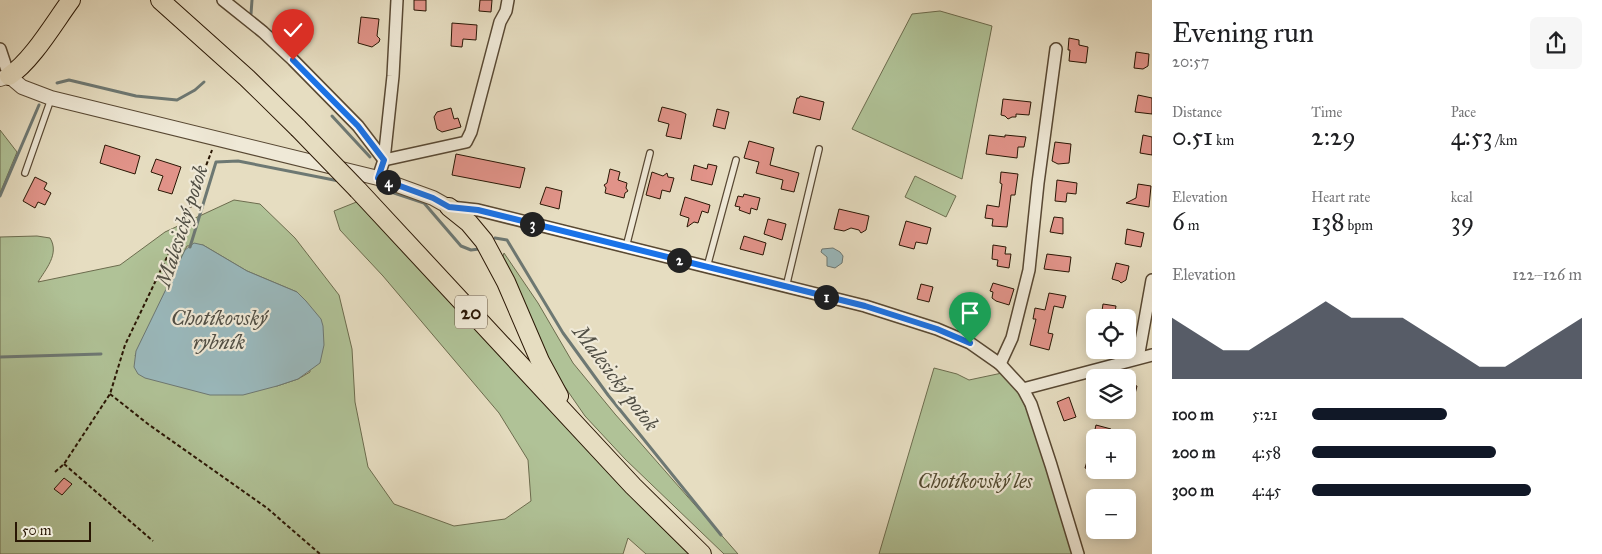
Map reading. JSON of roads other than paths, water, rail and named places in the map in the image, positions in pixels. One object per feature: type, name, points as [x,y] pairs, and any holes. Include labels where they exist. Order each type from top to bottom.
[{"type":"main road","points":[[4,78],[18,71],[71,0]]},
{"type":"main road","name":"20","points":[[160,0],[298,128],[585,434],[702,554]]},
{"type":"main road","points":[[449,207],[469,223],[484,241],[506,282],[540,362],[553,386],[585,434]]},
{"type":"street","points":[[223,0],[263,32],[293,60],[358,126],[384,160]]},
{"type":"street","points":[[378,178],[384,160],[393,76],[397,0]]},
{"type":"street","points":[[384,160],[466,142],[471,132],[500,22],[506,11],[508,0]]},
{"type":"street","points":[[0,49],[4,78],[51,98],[378,178],[433,198],[449,207],[478,210],[865,306],[937,329],[970,343],[1000,364],[1023,389],[1031,404],[1078,554]]},
{"type":"street","points":[[1000,364],[1012,338],[1029,270],[1038,183],[1056,49]]},
{"type":"street","points":[[1138,358],[1152,280]]},
{"type":"street","points":[[1023,389],[1152,355]]},
{"type":"lane","points":[[25,173],[51,98]]},
{"type":"lane","points":[[786,287],[819,150]]},
{"type":"lane","points":[[626,247],[650,153]]},
{"type":"lane","points":[[708,267],[736,160]]},
{"type":"water","name":"Chotíkovský rybník","points":[[194,243],[203,245],[247,271],[297,292],[321,319],[324,345],[320,363],[298,379],[243,395],[210,395],[145,378],[138,374],[134,367],[136,351],[185,250]]},
{"type":"water","points":[[833,248],[843,256],[842,263],[835,268],[827,266],[827,257],[821,252],[822,249]]},
{"type":"waterway","points":[[251,14],[252,0]]},
{"type":"waterway","points":[[57,83],[69,80],[136,96],[177,100],[195,90],[204,82]]},
{"type":"waterway","points":[[0,196],[39,105]]},
{"type":"waterway","points":[[332,116],[370,157]]},
{"type":"waterway","name":"Malesický potok","points":[[190,247],[216,162],[238,161],[339,181]]},
{"type":"waterway","name":"Malesický potok","points":[[394,193],[424,203],[461,246],[471,250],[479,249]]},
{"type":"waterway","name":"Malesický potok","points":[[495,238],[507,240],[563,333],[608,395],[721,535]]},
{"type":"waterway","points":[[0,357],[101,354]]},
{"type":"park label","name":"Chotíkovský les","points":[[975,481]]}]
